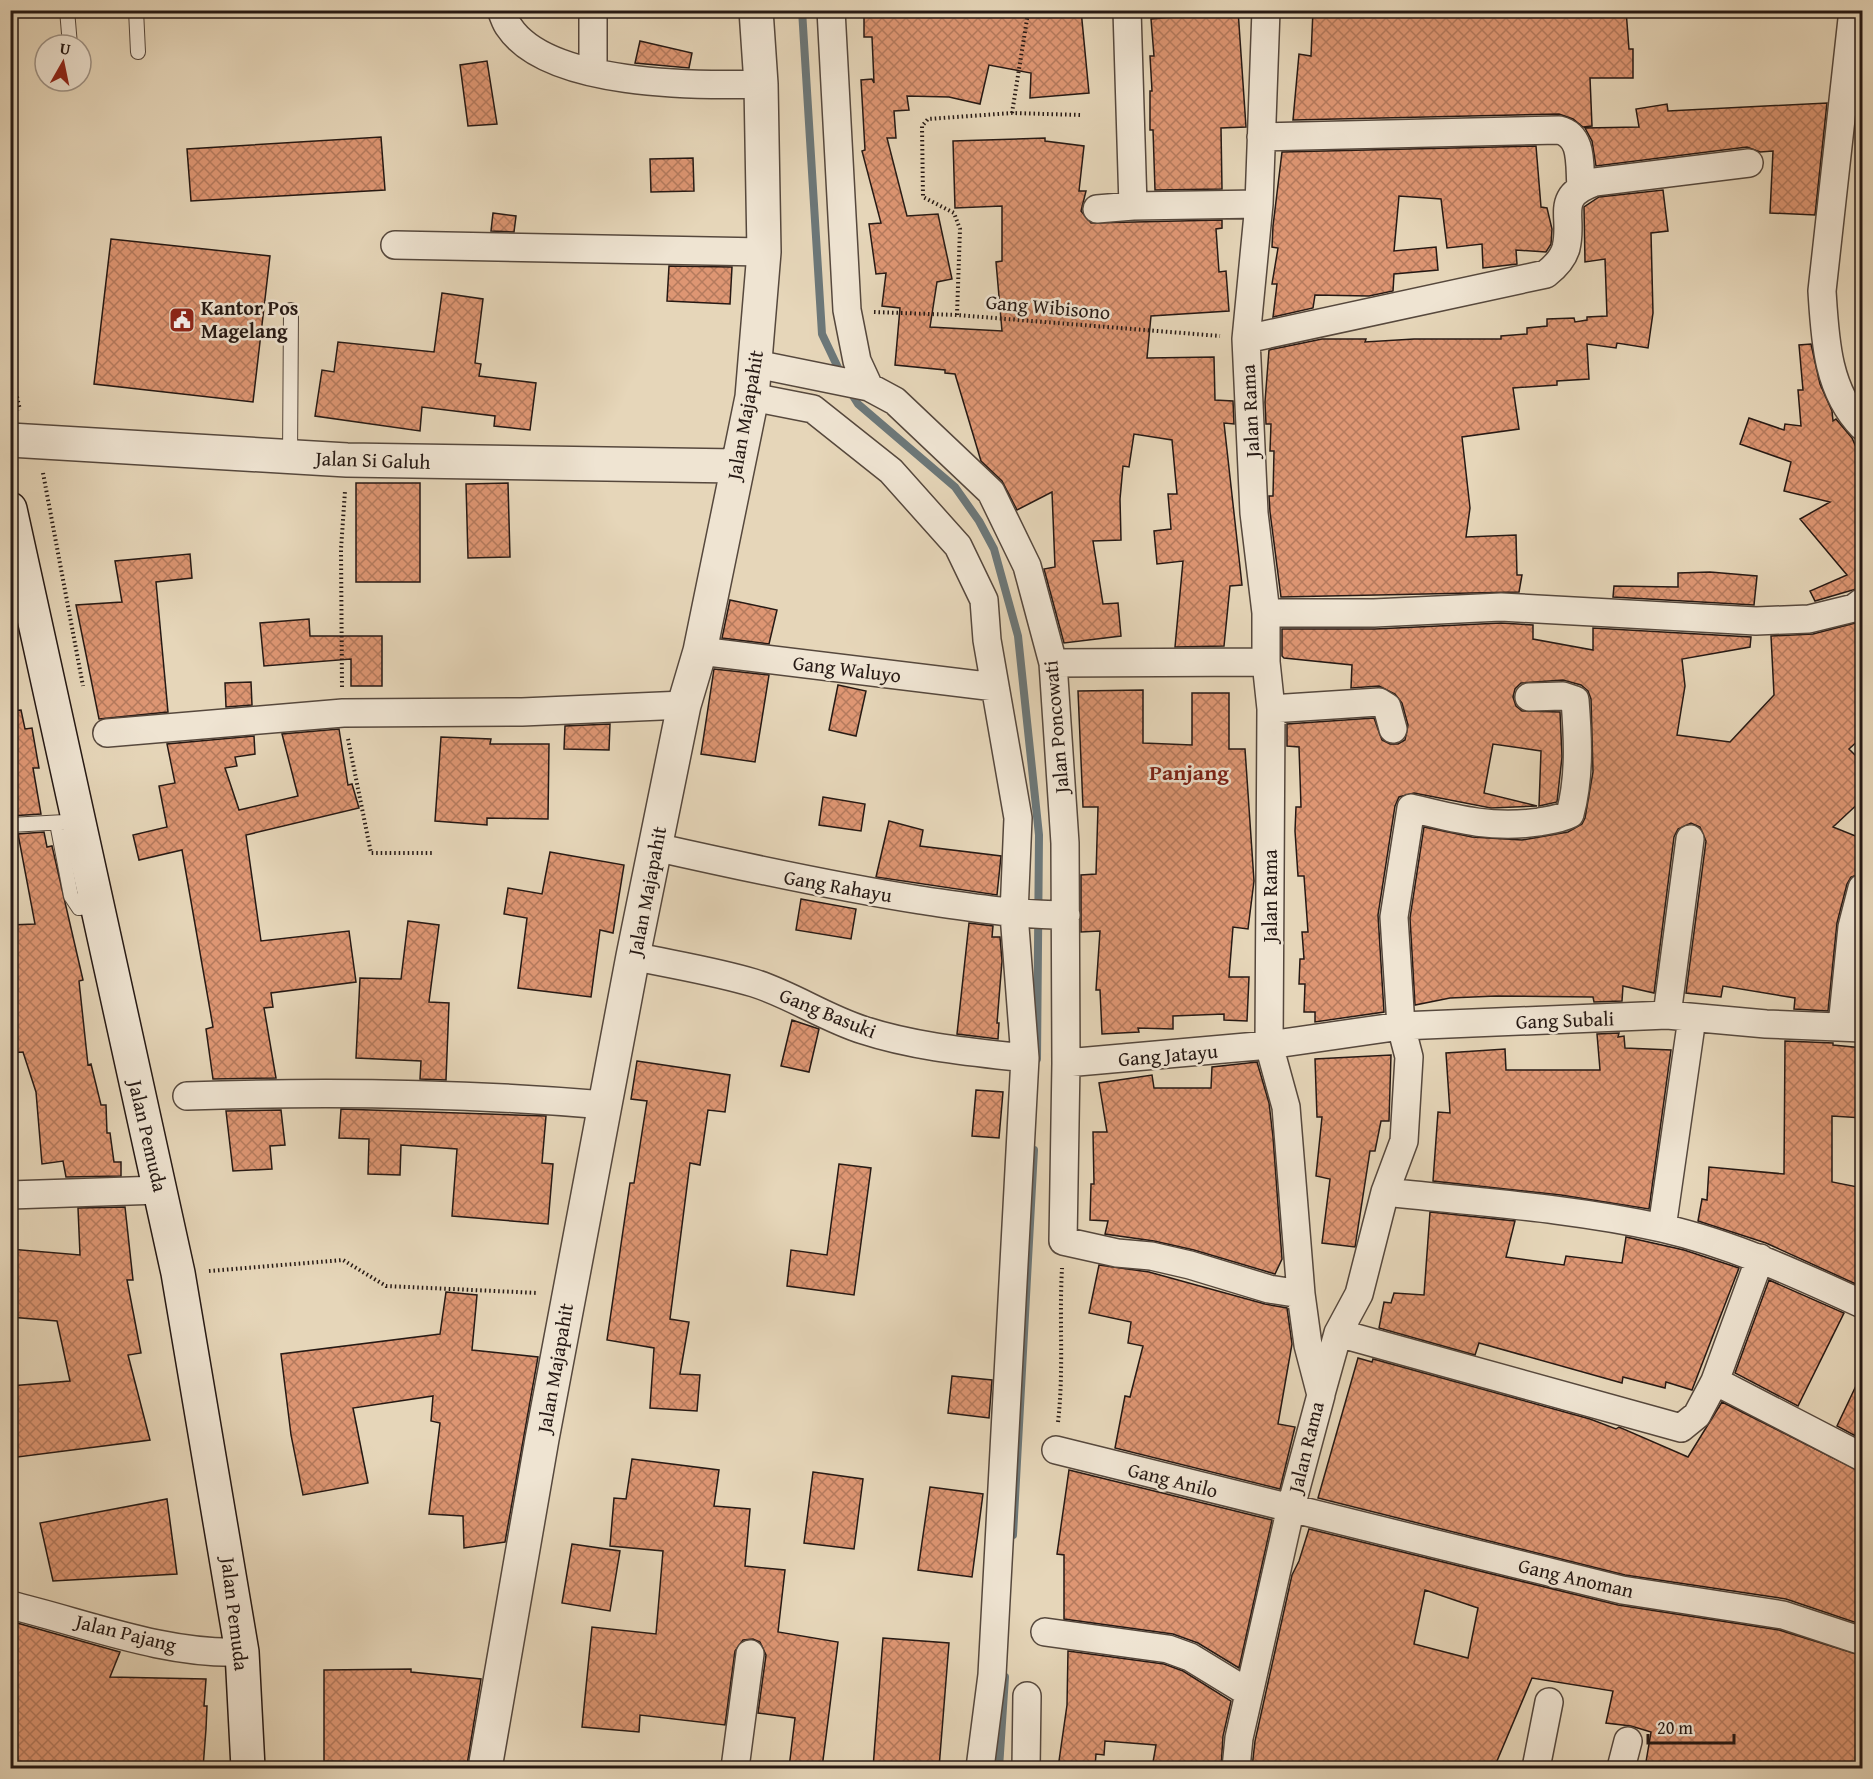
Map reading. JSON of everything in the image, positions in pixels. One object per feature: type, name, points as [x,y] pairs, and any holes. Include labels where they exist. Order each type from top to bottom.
[{"type":"street","points":[[501,10],[509,27],[524,43],[545,57],[593,72],[649,83],[709,86],[761,84]]},
{"type":"street","points":[[593,10],[593,72]]},
{"type":"street","name":"Jalan Majapahit","points":[[485,1768],[568,1294],[633,956],[684,705],[700,651],[752,397],[764,252],[761,84],[756,10]]},
{"type":"street","points":[[831,10],[847,310],[861,386]]},
{"type":"street","points":[[1127,10],[1133,206]]},
{"type":"street","name":"Jalan Rama","points":[[1236,1768],[1291,1507],[1321,1395],[1308,1345],[1301,1294],[1286,1107],[1269,1045],[1271,709],[1266,662],[1266,613],[1254,513],[1246,339],[1259,204],[1266,10]]},
{"type":"street","points":[[1853,10],[1822,291],[1831,372],[1849,412],[1863,426]]},
{"type":"street","points":[[1261,137],[1559,130],[1567,132],[1578,143],[1581,187]]},
{"type":"street","points":[[1246,339],[1546,274],[1558,263],[1566,247],[1566,212],[1571,195],[1581,187],[1595,182],[1749,163]]},
{"type":"street","points":[[1097,209],[1133,206],[1259,204]]},
{"type":"street","points":[[396,245],[764,252]]},
{"type":"street","name":"Jalan Poncowati","points":[[756,364],[861,386],[895,401],[939,440],[991,492],[1027,566],[1053,663],[1065,843],[1060,915],[1066,1063],[1063,1240]]},
{"type":"street","points":[[752,397],[813,409],[891,471],[958,546],[984,600],[995,687],[1018,818],[1018,914],[1025,1058],[996,1561],[992,1675],[980,1768]]},
{"type":"street","name":"Jalan Si Galuh","points":[[10,440],[290,458],[737,466]]},
{"type":"street","name":"Jalan Pemuda","points":[[10,509],[68,822],[97,905],[178,1273],[242,1652],[248,1768]]},
{"type":"street","points":[[1266,613],[1374,613],[1501,608],[1756,621],[1809,619],[1854,608],[1863,602]]},
{"type":"street","name":"Gang Waluyo","points":[[700,651],[995,687]]},
{"type":"street","points":[[1053,663],[1266,662]]},
{"type":"street","points":[[1321,1395],[1338,1333],[1359,1294],[1385,1192],[1404,1141],[1409,1057],[1401,1026],[1394,917],[1411,808],[1476,824],[1509,826],[1562,818],[1570,814],[1574,798],[1578,742],[1575,700],[1563,696],[1529,697]]},
{"type":"street","points":[[1271,709],[1379,702],[1387,707],[1393,729]]},
{"type":"street","points":[[107,733],[342,713],[522,712],[684,705]]},
{"type":"street","points":[[1662,1228],[1679,1017],[1690,839]]},
{"type":"street","name":"Gang Rahayu","points":[[656,847],[796,879],[1018,914],[1060,915]]},
{"type":"street","points":[[1852,1027],[1851,927],[1863,888]]},
{"type":"street","name":"Gang Basuki","points":[[633,956],[720,973],[757,984],[826,1016],[883,1036],[941,1048],[1025,1058]]},
{"type":"street","name":"Gang Subali","points":[[1269,1045],[1401,1026],[1679,1017],[1852,1027]]},
{"type":"street","name":"Gang Jatayu","points":[[1066,1063],[1269,1045]]},
{"type":"street","points":[[187,1096],[383,1092],[486,1095],[605,1106]]},
{"type":"street","points":[[10,1195],[160,1190]]},
{"type":"street","points":[[1385,1192],[1473,1201],[1662,1228],[1760,1258],[1863,1304]]},
{"type":"street","points":[[1063,1240],[1116,1253],[1151,1256],[1190,1264],[1269,1289],[1301,1294]]},
{"type":"street","points":[[1338,1333],[1681,1428],[1697,1415],[1715,1381],[1760,1258]]},
{"type":"street","points":[[1715,1381],[1863,1457]]},
{"type":"street","name":"Gang Anilo","points":[[1056,1450],[1291,1507]]},
{"type":"street","name":"Gang Anoman","points":[[1291,1507],[1622,1590],[1783,1614],[1863,1641]]},
{"type":"street","name":"Jalan Pajang","points":[[10,1605],[135,1637],[212,1653],[242,1652]]},
{"type":"street","points":[[1045,1632],[1168,1649],[1190,1657],[1250,1693]]},
{"type":"street","points":[[735,1768],[750,1654]]},
{"type":"street","points":[[1026,1768],[1027,1696]]},
{"type":"street","points":[[1536,1768],[1549,1702]]},
{"type":"street","points":[[1621,1768],[1628,1742]]},
{"type":"lane","points":[[67,10],[69,33]]},
{"type":"lane","points":[[136,10],[138,52]]},
{"type":"lane","points":[[290,458],[291,310]]},
{"type":"lane","points":[[10,825],[68,822]]},
{"type":"path","points":[[1012,113],[1028,12],[1048,10]]},
{"type":"path","points":[[957,315],[960,229],[954,213],[923,197],[922,126],[928,119],[1012,113],[1081,115]]},
{"type":"path","name":"Gang Wibisono","points":[[847,310],[957,315],[1246,339]]},
{"type":"path","points":[[347,460],[340,549],[342,713],[371,853],[434,853]]},
{"type":"path","points":[[1056,1450],[1062,1385],[1060,1315],[1063,1240]]},
{"type":"path","points":[[178,1273],[343,1260],[386,1286],[568,1294]]},
{"type":"building","points":[[1081,10],[1089,93],[1030,98],[1031,73],[989,65],[980,104],[949,97],[907,96],[909,110],[894,111],[896,138],[887,138],[907,216],[938,214],[952,279],[937,282],[930,327],[1002,331],[996,262],[1002,261],[1002,206],[955,208],[953,141],[1045,138],[1045,141],[1084,146],[1079,191],[1086,191],[1081,211],[1091,223],[1222,220],[1222,228],[1216,229],[1219,272],[1226,271],[1229,311],[1151,316],[1147,358],[1214,357],[1215,400],[1233,401],[1234,424],[1224,423],[1242,585],[1230,586],[1224,646],[1175,647],[1183,561],[1157,564],[1154,531],[1171,529],[1168,494],[1177,494],[1172,440],[1134,434],[1129,467],[1123,466],[1120,499],[1121,540],[1093,541],[1103,604],[1118,603],[1121,636],[1064,643],[1044,569],[1055,567],[1052,492],[1017,510],[1002,481],[981,461],[955,374],[945,373],[945,370],[895,365],[900,308],[882,306],[886,273],[876,274],[869,224],[881,223],[862,151],[865,150],[861,80],[872,79],[874,83],[872,37],[864,37],[864,12]]},
{"type":"building","points":[[1205,10],[1238,10],[1246,127],[1221,128],[1222,189],[1155,190],[1153,130],[1150,130],[1150,91],[1152,91],[1150,56],[1154,56],[1151,19],[1205,14]]},
{"type":"building","points":[[1313,10],[1356,10],[1356,16],[1415,16],[1415,10],[1553,10],[1553,14],[1626,10],[1629,49],[1633,49],[1633,78],[1590,78],[1592,126],[1583,127],[1573,119],[1559,114],[1293,120],[1299,54],[1311,56]]},
{"type":"building","points":[[640,41],[692,53],[689,68],[635,63]]},
{"type":"building","points":[[487,61],[497,124],[468,126],[460,65]]},
{"type":"building","points":[[1827,103],[1815,215],[1770,213],[1773,151],[1760,152],[1747,147],[1596,166],[1592,141],[1585,128],[1639,127],[1636,109],[1667,104],[1668,111]]},
{"type":"building","points":[[381,137],[385,190],[191,201],[187,149]]},
{"type":"building","points":[[1536,146],[1541,207],[1547,208],[1552,229],[1551,244],[1546,252],[1516,250],[1517,264],[1483,268],[1482,244],[1447,248],[1441,199],[1399,196],[1394,251],[1436,247],[1438,270],[1394,274],[1393,291],[1369,296],[1315,295],[1313,308],[1273,317],[1277,284],[1272,284],[1278,248],[1272,247],[1273,226],[1282,152]]},
{"type":"building","points":[[693,158],[694,191],[651,192],[650,159]]},
{"type":"building","points":[[1663,190],[1668,231],[1651,233],[1653,313],[1648,348],[1617,343],[1616,348],[1587,344],[1589,379],[1557,381],[1557,385],[1513,388],[1519,429],[1462,437],[1470,508],[1466,537],[1516,535],[1517,575],[1522,575],[1519,592],[1281,597],[1269,496],[1273,496],[1274,451],[1270,451],[1271,424],[1266,424],[1265,402],[1269,350],[1322,339],[1366,339],[1365,342],[1414,339],[1501,339],[1501,336],[1527,334],[1527,328],[1547,326],[1547,319],[1574,318],[1575,322],[1587,320],[1587,317],[1607,316],[1605,259],[1585,262],[1584,207],[1599,197]]},
{"type":"building","points":[[493,213],[516,216],[514,232],[491,231]]},
{"type":"building","name":"Kantor Pos Magelang","points":[[111,239],[270,256],[253,402],[94,384]]},
{"type":"building","points":[[669,266],[732,267],[730,304],[667,301]]},
{"type":"building","points":[[442,293],[483,299],[475,363],[481,364],[479,376],[536,383],[530,430],[494,426],[495,416],[422,407],[420,431],[315,416],[322,370],[334,372],[338,342],[434,352]]},
{"type":"building","points":[[1811,344],[1820,384],[1832,411],[1833,421],[1836,419],[1852,438],[1863,463],[1863,587],[1815,601],[1810,591],[1847,575],[1800,519],[1830,502],[1784,491],[1791,462],[1740,444],[1749,418],[1784,430],[1785,424],[1801,426],[1798,390],[1803,390],[1799,345]]},
{"type":"building","points":[[356,483],[420,483],[420,582],[356,582]]},
{"type":"building","points":[[508,483],[510,557],[468,558],[466,484]]},
{"type":"building","points":[[190,554],[192,578],[156,582],[168,712],[99,719],[76,605],[122,602],[115,561]]},
{"type":"building","points":[[1710,572],[1757,576],[1754,605],[1613,597],[1614,586],[1678,587],[1678,573]]},
{"type":"building","points":[[730,600],[777,610],[769,644],[722,638]]},
{"type":"building","points":[[309,619],[310,636],[382,636],[382,686],[351,686],[351,659],[264,666],[260,623]]},
{"type":"building","points":[[1863,621],[1863,736],[1849,749],[1863,763],[1863,799],[1833,827],[1863,839],[1863,873],[1851,877],[1847,884],[1837,923],[1828,1011],[1794,1009],[1795,998],[1723,986],[1721,997],[1686,993],[1706,841],[1700,827],[1691,823],[1678,829],[1674,837],[1654,993],[1623,986],[1622,1001],[1594,1002],[1593,997],[1496,996],[1450,998],[1415,1005],[1410,918],[1424,827],[1472,837],[1522,840],[1568,832],[1582,824],[1585,818],[1593,772],[1591,699],[1588,691],[1581,685],[1563,680],[1521,683],[1515,689],[1513,697],[1516,706],[1522,711],[1560,712],[1562,757],[1557,802],[1539,806],[1541,751],[1493,744],[1484,793],[1537,806],[1491,808],[1414,793],[1399,797],[1395,806],[1378,915],[1384,1012],[1315,1022],[1315,1012],[1304,1012],[1305,984],[1299,984],[1300,959],[1304,959],[1302,932],[1308,932],[1304,876],[1298,876],[1295,831],[1296,807],[1301,807],[1299,747],[1287,746],[1287,724],[1374,718],[1382,740],[1390,744],[1398,744],[1405,740],[1408,725],[1402,703],[1395,694],[1379,686],[1351,688],[1352,665],[1284,658],[1282,656],[1282,629],[1375,629],[1501,623],[1533,625],[1533,639],[1593,650],[1593,628],[1751,637],[1750,647],[1682,659],[1685,686],[1677,735],[1730,742],[1774,695],[1771,636],[1813,634]]},
{"type":"building","points":[[714,669],[769,675],[755,762],[701,754]]},
{"type":"building","points":[[251,682],[252,705],[226,707],[225,683]]},
{"type":"building","points":[[838,685],[866,691],[856,736],[829,730]]},
{"type":"building","points":[[1143,690],[1143,743],[1192,745],[1192,693],[1229,693],[1229,749],[1245,749],[1254,881],[1248,929],[1233,927],[1229,977],[1249,977],[1247,1021],[1224,1020],[1224,1014],[1173,1016],[1173,1029],[1138,1028],[1139,1032],[1102,1034],[1100,990],[1096,990],[1100,931],[1081,932],[1081,875],[1096,874],[1098,807],[1083,807],[1078,691]]},
{"type":"building","points":[[21,710],[25,729],[32,728],[39,768],[33,768],[41,814],[10,816],[10,711]]},
{"type":"building","points":[[610,724],[609,750],[564,749],[565,726]]},
{"type":"building","points":[[339,729],[348,785],[352,784],[359,808],[246,835],[261,941],[349,931],[356,982],[271,993],[273,1007],[264,1008],[276,1078],[213,1079],[206,1029],[213,1027],[182,850],[139,860],[133,835],[167,827],[159,786],[175,783],[167,744],[254,736],[255,754],[235,757],[237,766],[225,768],[239,810],[298,796],[282,734]]},
{"type":"building","points":[[441,737],[491,739],[490,744],[549,744],[548,819],[487,818],[487,825],[435,821]]},
{"type":"building","points":[[823,797],[865,804],[861,831],[819,825]]},
{"type":"building","points":[[889,821],[923,830],[920,846],[1001,856],[997,895],[876,877]]},
{"type":"building","points":[[44,832],[47,847],[52,846],[83,980],[79,981],[88,1065],[91,1064],[101,1105],[106,1105],[107,1133],[110,1133],[114,1162],[121,1162],[121,1176],[66,1177],[63,1161],[42,1164],[36,1092],[23,1052],[10,1053],[10,925],[35,924],[18,834]]},
{"type":"building","points":[[550,852],[624,865],[613,933],[600,930],[591,997],[518,988],[527,918],[504,914],[508,888],[542,894]]},
{"type":"building","points":[[801,899],[856,909],[851,939],[796,930]]},
{"type":"building","points":[[408,921],[439,925],[429,1002],[449,1003],[446,1080],[420,1079],[421,1061],[356,1058],[360,978],[401,979]]},
{"type":"building","points":[[969,923],[993,926],[992,937],[1000,937],[1002,961],[997,1023],[999,1023],[998,1039],[957,1034]]},
{"type":"building","points":[[792,1020],[819,1029],[809,1072],[781,1066]]},
{"type":"building","points":[[1619,1033],[1618,1037],[1624,1036],[1625,1048],[1671,1050],[1649,1209],[1561,1195],[1433,1181],[1438,1112],[1450,1113],[1446,1053],[1505,1049],[1506,1070],[1600,1070],[1597,1034]]},
{"type":"building","points":[[1785,1041],[1833,1043],[1833,1045],[1863,1048],[1863,1118],[1832,1116],[1832,1182],[1863,1188],[1863,1277],[1858,1285],[1766,1243],[1698,1221],[1702,1199],[1707,1200],[1709,1167],[1784,1174]]},
{"type":"building","points":[[1391,1055],[1389,1121],[1381,1121],[1375,1151],[1370,1151],[1355,1247],[1322,1243],[1330,1179],[1316,1176],[1322,1117],[1317,1117],[1315,1059]]},
{"type":"building","points":[[637,1061],[730,1075],[725,1112],[708,1110],[700,1165],[690,1163],[670,1319],[689,1322],[680,1374],[700,1375],[697,1411],[650,1408],[654,1348],[607,1340],[630,1183],[634,1183],[647,1101],[631,1099]]},
{"type":"building","points":[[1257,1062],[1269,1103],[1273,1137],[1282,1259],[1275,1274],[1194,1250],[1105,1234],[1108,1221],[1090,1220],[1091,1184],[1094,1184],[1093,1132],[1107,1132],[1099,1083],[1152,1075],[1154,1088],[1211,1088],[1212,1067]]},
{"type":"building","points":[[976,1090],[1003,1092],[999,1138],[972,1136]]},
{"type":"building","points":[[341,1109],[546,1116],[542,1163],[553,1164],[548,1224],[452,1216],[457,1149],[401,1145],[400,1175],[368,1174],[369,1139],[339,1138]]},
{"type":"building","points":[[281,1110],[285,1145],[270,1146],[272,1169],[233,1171],[226,1111]]},
{"type":"building","points":[[839,1164],[871,1168],[854,1295],[787,1286],[791,1250],[827,1255]]},
{"type":"building","points":[[125,1207],[133,1280],[127,1280],[141,1353],[128,1355],[150,1440],[10,1458],[10,1386],[70,1381],[57,1321],[10,1317],[10,1249],[80,1255],[78,1208]]},
{"type":"building","points":[[1430,1212],[1515,1221],[1506,1257],[1564,1265],[1566,1256],[1622,1263],[1626,1237],[1684,1250],[1739,1268],[1692,1390],[1666,1382],[1665,1388],[1623,1377],[1622,1383],[1479,1343],[1475,1355],[1379,1328],[1384,1302],[1391,1303],[1394,1293],[1424,1295]]},
{"type":"building","points":[[1099,1265],[1149,1272],[1287,1308],[1292,1344],[1278,1424],[1295,1427],[1280,1489],[1115,1448],[1125,1396],[1130,1397],[1143,1346],[1128,1343],[1131,1322],[1089,1313]]},
{"type":"building","points":[[1769,1280],[1844,1313],[1798,1406],[1735,1373]]},
{"type":"building","points":[[446,1292],[477,1295],[472,1350],[538,1357],[505,1542],[464,1548],[463,1516],[429,1514],[440,1423],[431,1421],[433,1396],[353,1408],[368,1483],[303,1495],[291,1435],[281,1354],[440,1334]]},
{"type":"building","points":[[1358,1358],[1372,1362],[1373,1359],[1590,1419],[1616,1429],[1619,1427],[1688,1457],[1722,1402],[1863,1473],[1863,1625],[1786,1599],[1625,1575],[1318,1498]]},
{"type":"building","points":[[1863,1371],[1863,1440],[1837,1426]]},
{"type":"building","points":[[952,1376],[992,1380],[989,1418],[948,1413]]},
{"type":"building","points":[[632,1459],[719,1470],[714,1506],[750,1509],[745,1566],[785,1570],[778,1632],[838,1642],[822,1768],[789,1768],[795,1718],[758,1713],[766,1655],[760,1642],[753,1639],[743,1640],[735,1651],[725,1725],[640,1715],[639,1732],[582,1727],[592,1627],[656,1634],[663,1551],[610,1546],[614,1498],[626,1499]]},
{"type":"building","points":[[1069,1470],[1272,1520],[1239,1668],[1198,1643],[1173,1634],[1064,1619],[1064,1555],[1057,1554]]},
{"type":"building","points":[[813,1472],[863,1479],[854,1549],[804,1543]]},
{"type":"building","points":[[930,1487],[983,1494],[972,1577],[918,1570]]},
{"type":"building","points":[[167,1499],[177,1574],[53,1581],[40,1523]]},
{"type":"building","points":[[1309,1529],[1618,1605],[1779,1630],[1863,1656],[1863,1768],[1645,1768],[1651,1732],[1631,1726],[1606,1723],[1613,1691],[1532,1678],[1494,1768],[1252,1768],[1255,1741],[1292,1575]],"holes":[[[1425,1590],[1478,1608],[1468,1658],[1414,1644]]]},
{"type":"building","points":[[572,1544],[620,1551],[610,1611],[562,1603]]},
{"type":"building","points":[[10,1621],[120,1652],[110,1677],[206,1679],[204,1706],[207,1706],[203,1768],[10,1768]]},
{"type":"building","points":[[883,1638],[949,1643],[939,1768],[873,1768]]},
{"type":"building","points":[[1068,1651],[1164,1664],[1183,1671],[1231,1701],[1223,1736],[1221,1768],[1152,1768],[1156,1745],[1105,1741],[1104,1755],[1096,1754],[1095,1768],[1058,1768],[1067,1705]]},
{"type":"building","points":[[411,1669],[411,1672],[481,1679],[467,1765],[324,1761],[324,1670]]},
{"type":"waterway","points":[[802,10],[822,334],[841,374]]},
{"type":"waterway","points":[[848,388],[858,404],[955,487],[979,521],[994,549],[1018,636],[1039,835],[1037,1059]]},
{"type":"waterway","points":[[1013,1535],[1034,1150]]},
{"type":"waterway","points":[[999,1768],[1005,1677]]},
{"type":"place","name":"Kantor Pos Magelang","points":[[182,320]]},
{"type":"district","name":"Panjang","points":[[1189,772]]}]
